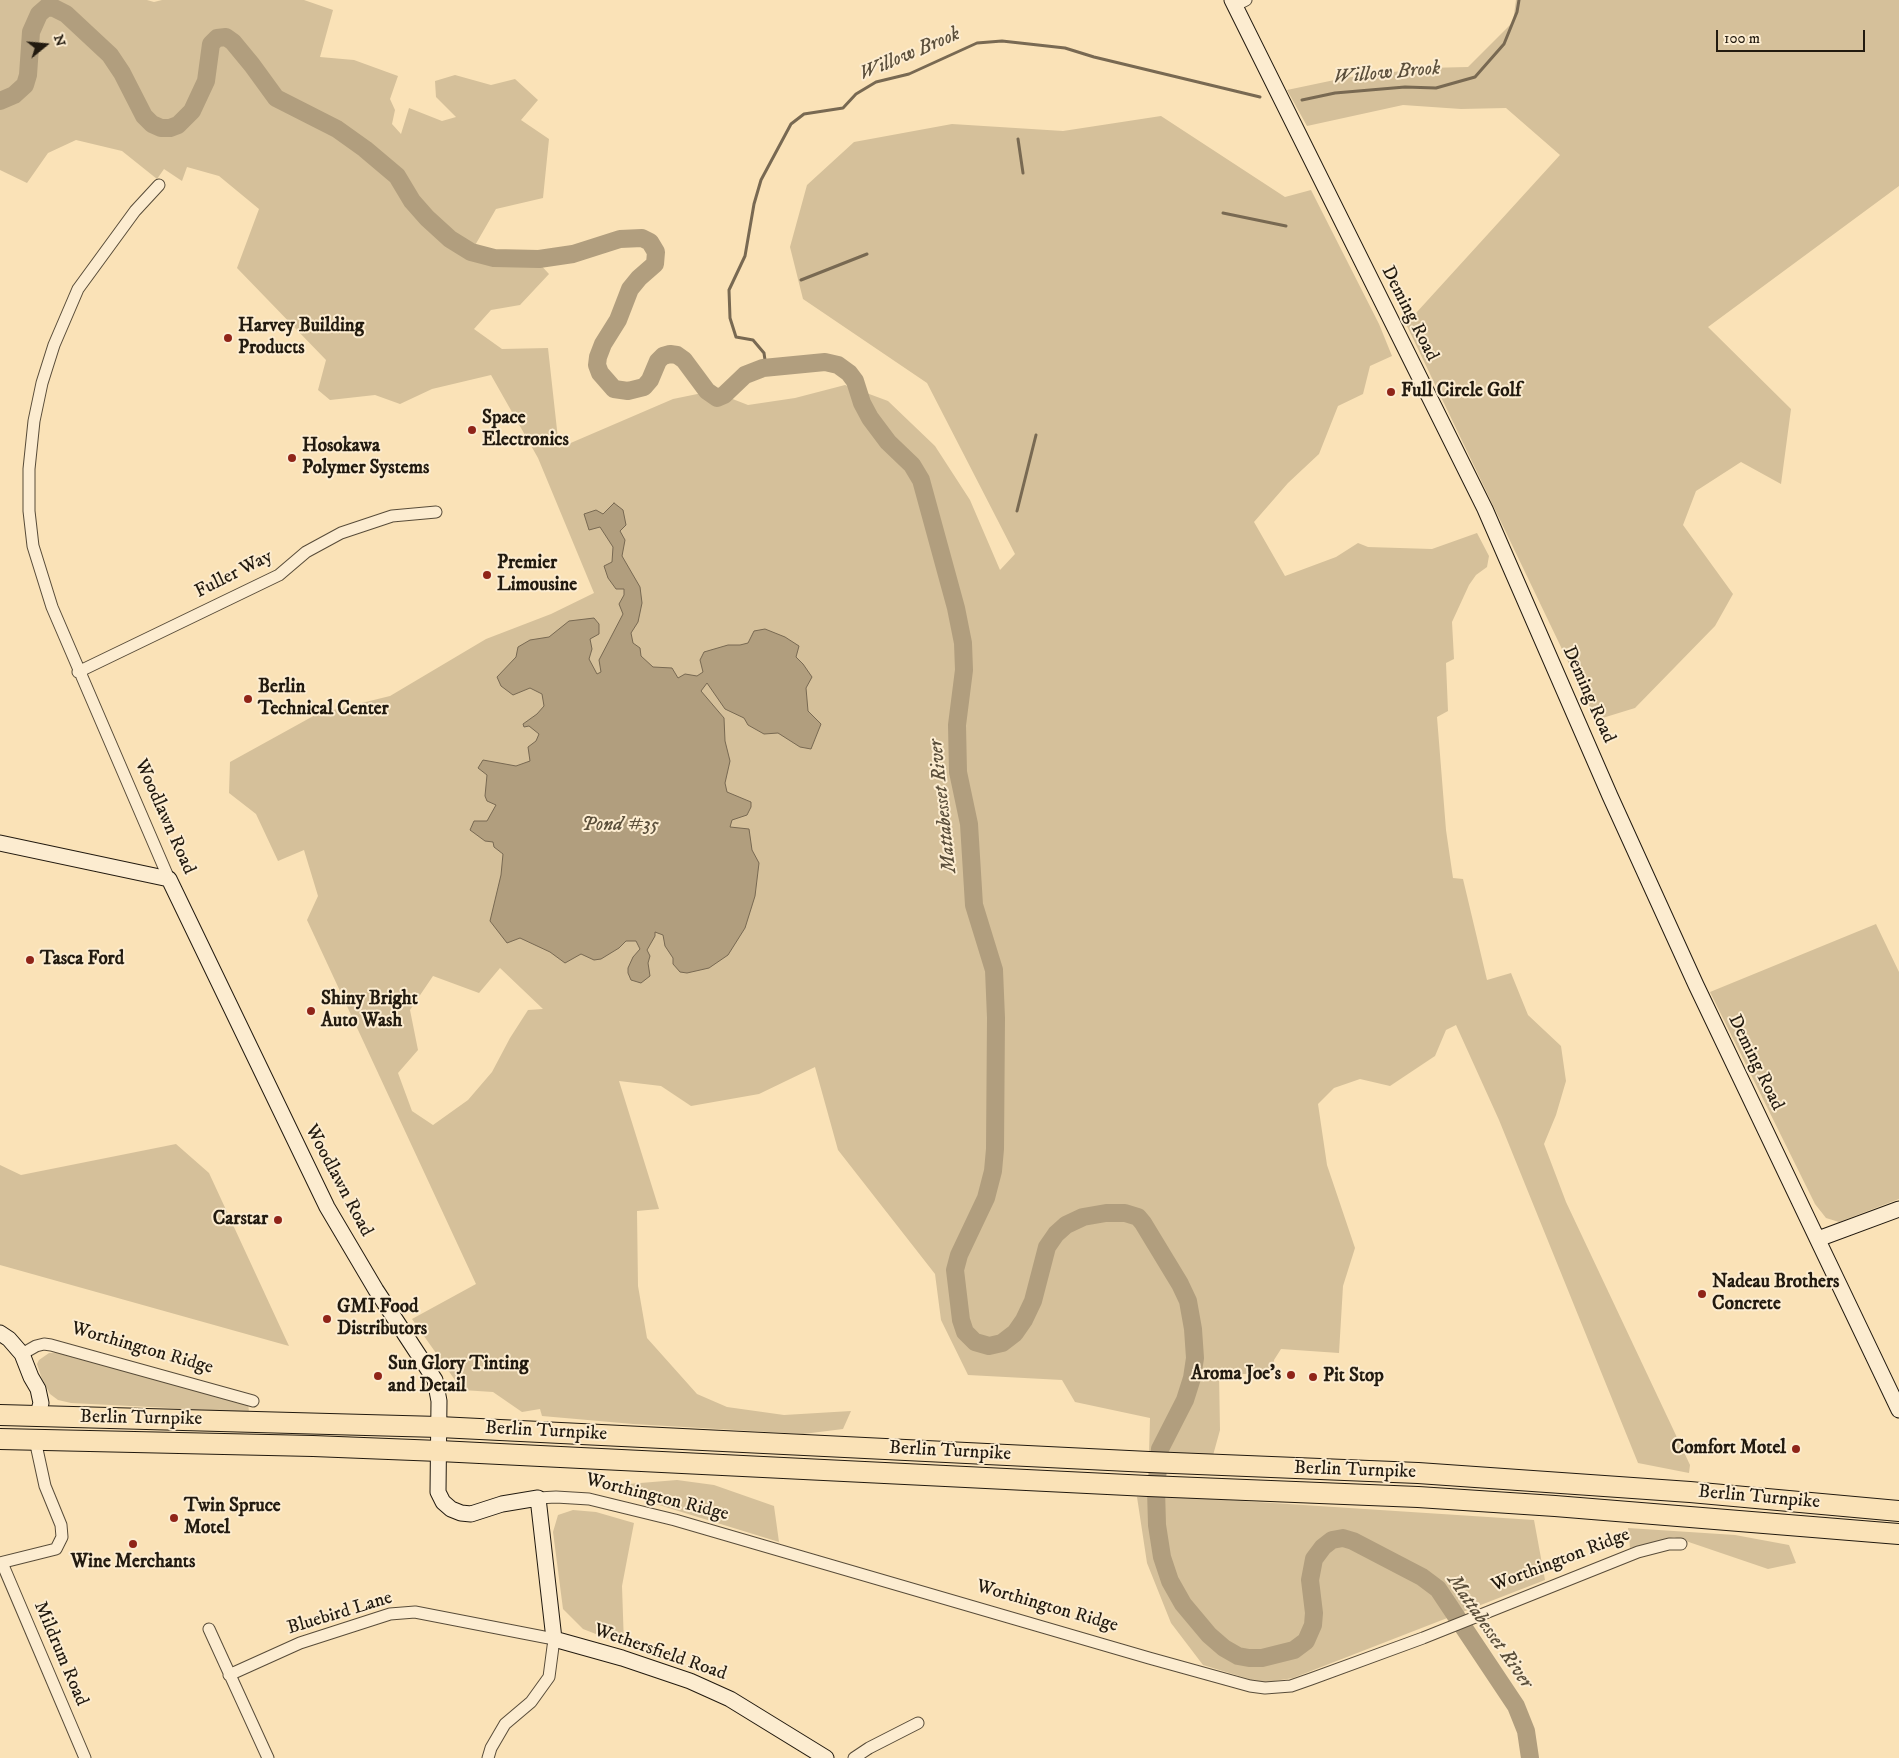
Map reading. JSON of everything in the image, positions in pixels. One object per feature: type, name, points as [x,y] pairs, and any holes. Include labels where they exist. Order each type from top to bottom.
[{"type":"highway","name":"Berlin Turnpike","points":[[0,1415],[439,1427],[1158,1463],[1418,1473],[1690,1492],[1899,1511]]},
{"type":"highway","name":"Berlin Turnpike","points":[[0,1439],[313,1446],[439,1451],[1157,1487],[1408,1497],[1555,1506],[1899,1534]]},
{"type":"street","name":"Deming Road","points":[[1238,2],[1484,509],[1693,979],[1899,1410]]},
{"type":"street","name":"Woodlawn Road","points":[[159,185],[135,211],[78,289],[54,346],[42,383],[34,421],[29,469],[29,511],[33,546],[52,607],[78,672],[169,879],[327,1207],[376,1290],[435,1380],[439,1401],[439,1451]]},
{"type":"street","name":"Fuller Way","points":[[78,672],[279,574],[306,552],[341,533],[392,516],[436,512]]},
{"type":"street","points":[[0,843],[169,879]]},
{"type":"street","points":[[1818,1239],[1899,1209]]},
{"type":"street","points":[[0,1333],[9,1338],[22,1354],[31,1378],[38,1389],[41,1403],[35,1416],[36,1440],[45,1486],[61,1525],[62,1537],[56,1549],[1,1563]]},
{"type":"street","name":"Worthington Ridge","points":[[22,1354],[36,1346],[51,1345],[253,1401]]},
{"type":"street","name":"Worthington Ridge","points":[[439,1451],[438,1492],[443,1502],[451,1509],[461,1513],[471,1514],[502,1504],[538,1498],[571,1497],[589,1499],[675,1520],[1168,1663],[1250,1686],[1265,1688],[1291,1686],[1447,1628],[1638,1552],[1669,1544],[1681,1544]]},
{"type":"street","points":[[488,1758],[505,1724],[531,1702],[549,1677],[554,1639],[538,1498]]},
{"type":"street","name":"Mildrum Road","points":[[1,1563],[85,1758]]},
{"type":"street","name":"Bluebird Lane","points":[[229,1675],[300,1643],[390,1614],[415,1612],[554,1639]]},
{"type":"street","points":[[208,1629],[268,1758]]},
{"type":"street","name":"Wethersfield Road","points":[[554,1639],[622,1658],[690,1681],[730,1699],[826,1758]]},
{"type":"street","points":[[854,1758],[918,1723]]},
{"type":"shaded area","points":[[0,0],[147,0],[154,2],[162,0],[304,0],[333,10],[320,57],[354,60],[398,76],[390,99],[395,110],[392,124],[401,134],[409,108],[442,121],[456,117],[436,97],[435,81],[455,75],[491,85],[515,79],[538,100],[521,120],[549,139],[543,198],[496,209],[470,254],[537,261],[549,274],[520,305],[491,310],[474,329],[502,349],[548,348],[559,448],[673,399],[712,391],[748,405],[795,398],[845,385],[888,401],[935,446],[970,500],[1000,570],[1015,554],[927,383],[803,299],[790,247],[807,185],[854,142],[952,124],[1063,131],[1161,116],[1285,197],[1311,190],[1379,324],[1392,356],[1370,366],[1363,394],[1338,406],[1319,454],[1288,483],[1254,522],[1285,576],[1336,557],[1358,543],[1368,547],[1432,549],[1477,533],[1489,556],[1487,567],[1476,575],[1469,585],[1452,622],[1454,659],[1446,663],[1448,711],[1437,717],[1446,830],[1453,878],[1463,879],[1487,980],[1511,973],[1528,1015],[1561,1046],[1566,1081],[1556,1115],[1544,1144],[1566,1202],[1690,1465],[1689,1473],[1638,1463],[1499,1120],[1456,1025],[1446,1030],[1435,1056],[1390,1086],[1360,1079],[1334,1088],[1318,1104],[1327,1165],[1355,1248],[1343,1286],[1339,1353],[1281,1349],[1274,1360],[1272,1374],[1219,1374],[1220,1430],[1212,1459],[1149,1454],[1150,1418],[1075,1402],[1062,1380],[968,1375],[941,1320],[935,1274],[838,1150],[815,1067],[759,1094],[691,1106],[661,1086],[619,1081],[659,1209],[637,1211],[638,1286],[647,1338],[697,1394],[727,1407],[784,1415],[851,1411],[843,1429],[803,1434],[633,1424],[542,1416],[540,1409],[522,1412],[493,1392],[462,1390],[412,1319],[476,1284],[307,920],[318,896],[304,850],[278,861],[256,814],[229,793],[230,762],[317,714],[390,696],[486,639],[551,614],[594,593],[538,458],[491,375],[432,389],[400,404],[375,395],[330,400],[318,390],[326,360],[237,268],[259,209],[219,176],[187,167],[182,181],[164,169],[157,179],[122,151],[76,140],[48,153],[27,183],[0,170]],"holes":[[[500,968],[543,1009],[528,1010],[510,1038],[492,1072],[468,1100],[433,1125],[412,1111],[398,1073],[418,1050],[410,1010],[433,976],[479,993]]]},
{"type":"shaded area","points":[[1516,0],[1899,0],[1899,186],[1708,327],[1791,409],[1781,484],[1741,462],[1696,491],[1683,525],[1733,594],[1715,626],[1635,708],[1596,720],[1406,324],[1560,155],[1506,108],[1461,109],[1403,105],[1307,126],[1287,90],[1344,78],[1426,68],[1468,67],[1513,22]]},
{"type":"shaded area","points":[[1876,924],[1899,972],[1899,1199],[1839,1222],[1826,1218],[1815,1204],[1710,992]]},
{"type":"shaded area","points":[[176,1144],[209,1173],[289,1346],[0,1265],[0,1165],[21,1175]]},
{"type":"shaded area","points":[[49,1353],[57,1353],[248,1403],[249,1412],[71,1403],[58,1400],[50,1394],[37,1364],[39,1360]]},
{"type":"shaded area","points":[[677,1480],[714,1485],[774,1506],[779,1542],[646,1501],[628,1484]]},
{"type":"shaded area","points":[[1165,1496],[1534,1520],[1545,1580],[1293,1678],[1262,1683],[1203,1665],[1171,1623],[1147,1563],[1137,1497]]},
{"type":"shaded area","points":[[573,1510],[596,1512],[634,1523],[622,1586],[624,1645],[583,1629],[563,1609],[553,1532],[558,1515]]},
{"type":"shaded area","points":[[1628,1528],[1735,1535],[1789,1545],[1796,1563],[1768,1569],[1674,1537],[1630,1548]]},
{"type":"water","name":"Pond #35","points":[[614,503],[623,510],[626,525],[620,531],[625,540],[622,556],[640,587],[642,603],[638,622],[631,633],[633,643],[640,648],[641,656],[653,667],[672,668],[678,678],[685,674],[697,676],[703,672],[700,660],[704,652],[728,645],[748,643],[754,631],[765,629],[785,637],[799,646],[796,657],[812,677],[806,688],[808,711],[821,724],[811,749],[800,747],[778,733],[764,734],[748,725],[744,718],[725,709],[707,683],[701,691],[724,718],[725,741],[730,761],[725,783],[727,792],[751,802],[747,815],[732,820],[730,827],[749,829],[752,850],[759,863],[755,896],[745,928],[728,955],[709,968],[687,973],[680,972],[673,964],[673,958],[665,946],[663,935],[655,932],[655,936],[647,950],[650,956],[648,963],[650,976],[641,983],[631,980],[628,973],[633,957],[640,949],[636,941],[626,941],[619,948],[601,959],[594,960],[581,954],[565,963],[550,952],[520,938],[507,943],[490,921],[501,875],[503,854],[494,847],[493,842],[485,841],[470,830],[474,821],[487,821],[496,805],[487,801],[485,796],[487,775],[478,768],[483,760],[516,766],[530,761],[528,747],[536,741],[539,734],[529,726],[524,727],[523,724],[537,714],[544,706],[542,694],[530,688],[513,695],[501,686],[497,677],[516,657],[518,647],[530,640],[549,637],[569,621],[594,618],[599,624],[599,634],[590,639],[592,649],[589,659],[597,674],[601,672],[599,660],[623,614],[619,604],[624,595],[624,589],[616,589],[608,578],[604,566],[612,562],[613,547],[600,527],[589,530],[584,514],[596,510],[603,514]]},
{"type":"waterway","name":"Willow Brook","points":[[1302,100],[1335,93],[1405,87],[1436,88],[1475,77],[1504,44],[1517,12],[1519,0]]},
{"type":"waterway","name":"Mattabesset River","points":[[0,101],[14,95],[25,85],[28,75],[31,32],[39,14],[47,7],[66,14],[110,55],[122,73],[144,116],[152,124],[161,128],[170,128],[178,125],[192,111],[206,81],[211,44],[217,38],[226,37],[233,42],[252,65],[276,98],[337,129],[365,149],[397,176],[412,201],[427,218],[450,239],[471,252],[494,258],[539,259],[573,254],[620,239],[642,238],[650,242],[656,252],[655,264],[630,289],[618,320],[603,344],[598,357],[597,365],[600,373],[614,389],[628,391],[644,387],[650,380],[658,361],[663,356],[670,354],[677,355],[684,360],[707,391],[717,398],[724,395],[745,375],[763,368],[825,362],[838,365],[849,373],[855,381],[862,403],[870,418],[888,442],[912,465],[921,480],[956,608],[963,643],[964,670],[957,725],[958,772],[969,824],[974,905],[994,970],[996,1018],[995,1149],[993,1171],[986,1198],[959,1255],[955,1270],[961,1320],[965,1332],[975,1342],[989,1346],[1002,1343],[1015,1333],[1033,1301],[1047,1247],[1056,1234],[1066,1225],[1083,1217],[1106,1213],[1125,1213],[1138,1217],[1180,1284],[1188,1301],[1193,1329],[1195,1358],[1192,1378],[1185,1400],[1160,1449],[1156,1489],[1157,1525],[1162,1557],[1170,1581],[1183,1604],[1209,1635],[1224,1648],[1238,1656],[1262,1658],[1294,1650],[1306,1641],[1313,1625],[1314,1613],[1310,1580],[1314,1559],[1323,1547],[1332,1540],[1343,1538],[1353,1541],[1422,1577],[1438,1589],[1516,1706],[1526,1731],[1530,1758]]},
{"type":"waterway","name":"Willow Brook","points":[[766,367],[764,353],[753,340],[736,337],[730,318],[729,290],[745,256],[754,204],[761,180],[791,124],[804,114],[843,108],[856,94],[876,82],[909,74],[977,43],[1002,41],[1065,48],[1094,57],[1260,97]]},
{"type":"waterway","points":[[1018,139],[1023,173]]},
{"type":"waterway","points":[[1223,213],[1286,226]]},
{"type":"waterway","points":[[801,280],[867,254]]},
{"type":"waterway","points":[[1017,511],[1036,435]]},
{"type":"place","name":"Harvey Building Products","points":[[228,338]]},
{"type":"place","name":"Full Circle Golf","points":[[1391,392]]},
{"type":"place","name":"Space Electronics","points":[[472,430]]},
{"type":"place","name":"Hosokawa Polymer Systems","points":[[292,458]]},
{"type":"place","name":"Premier Limousine","points":[[487,575]]},
{"type":"place","name":"Berlin Technical Center","points":[[248,699]]},
{"type":"place","name":"Tasca Ford","points":[[30,960]]},
{"type":"place","name":"Shiny Bright Auto Wash","points":[[311,1011]]},
{"type":"place","name":"Carstar","points":[[278,1220]]},
{"type":"place","name":"Nadeau Brothers Concrete","points":[[1702,1294]]},
{"type":"place","name":"GMI Food Distributors","points":[[327,1319]]},
{"type":"place","name":"Aroma Joe's","points":[[1291,1375]]},
{"type":"place","name":"Sun Glory Tinting and Detail","points":[[378,1376]]},
{"type":"place","name":"Pit Stop","points":[[1313,1377]]},
{"type":"place","name":"Comfort Motel","points":[[1796,1449]]},
{"type":"place","name":"Twin Spruce Motel","points":[[174,1518]]},
{"type":"place","name":"Wine Merchants","points":[[133,1544]]}]
